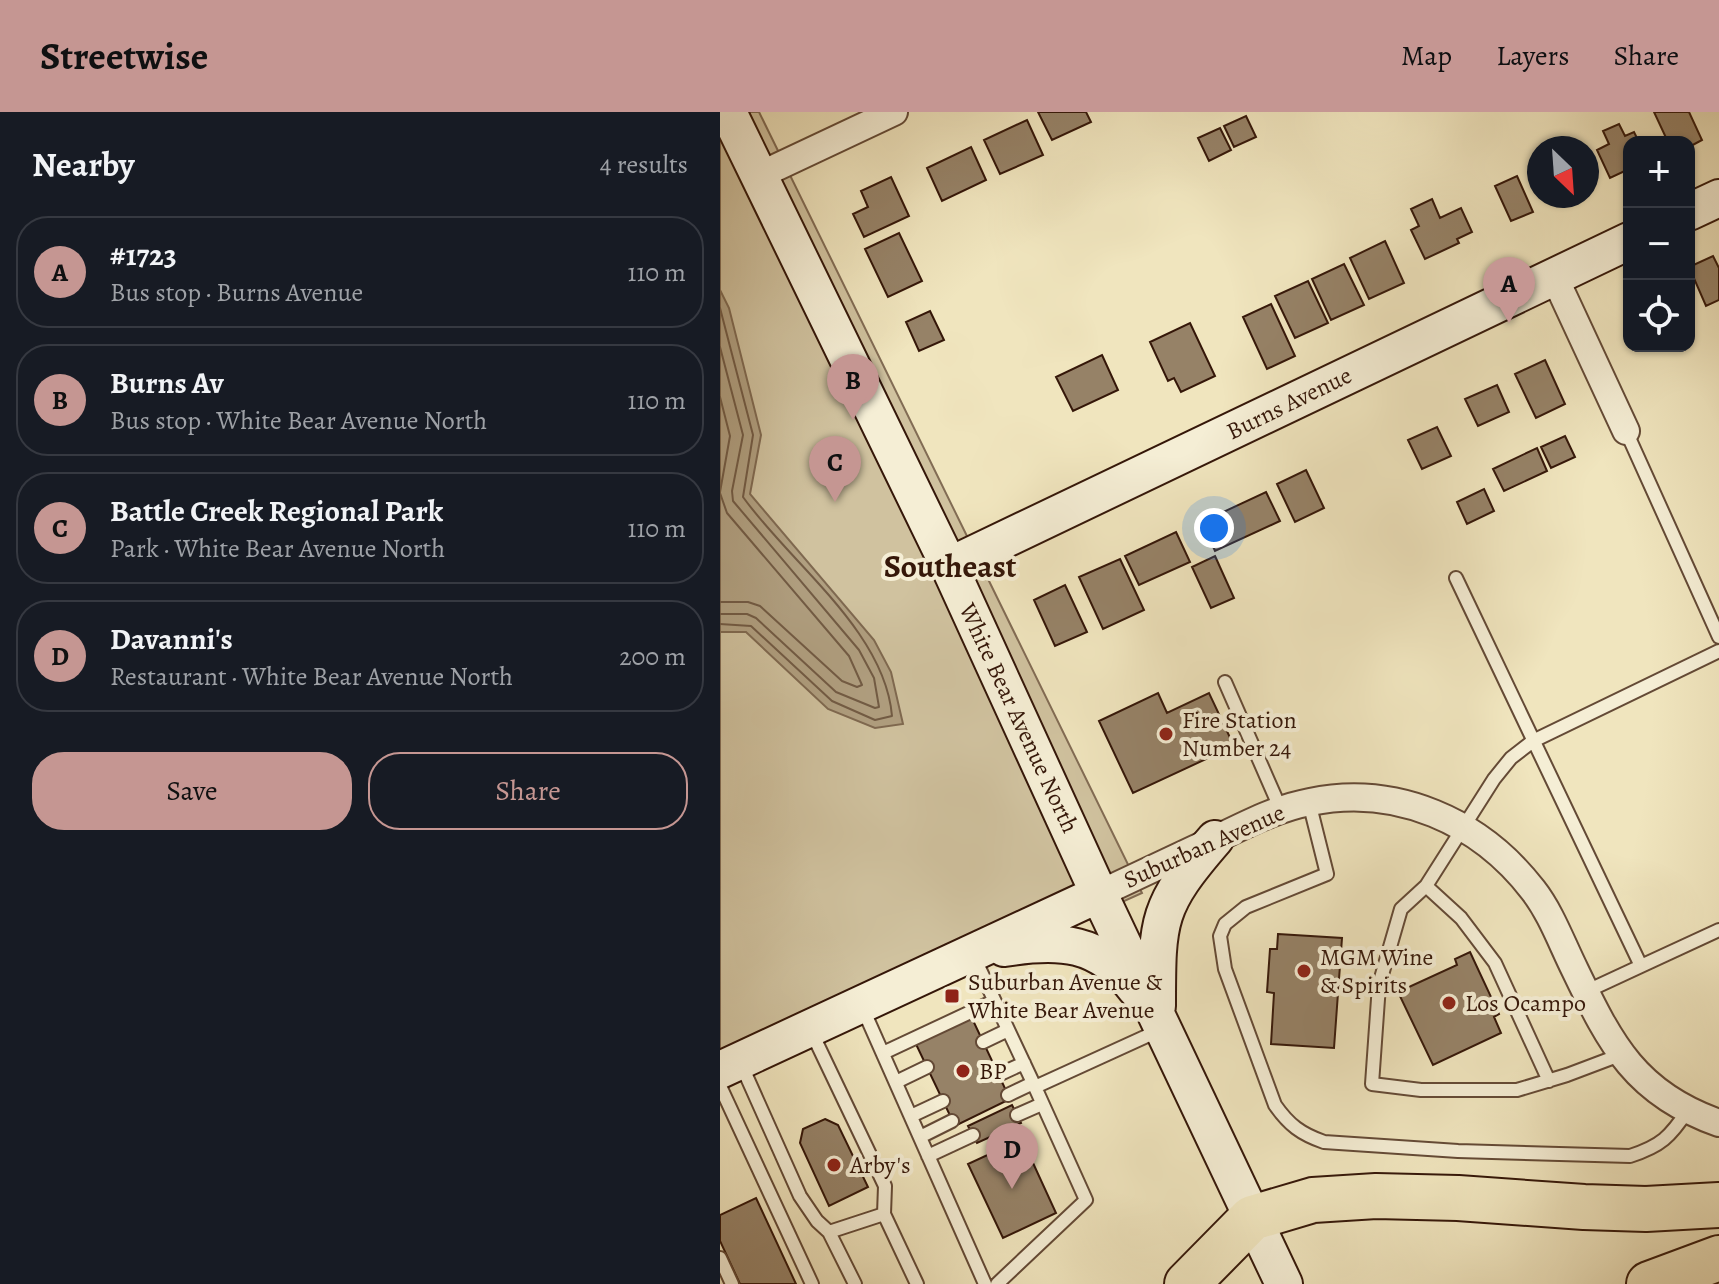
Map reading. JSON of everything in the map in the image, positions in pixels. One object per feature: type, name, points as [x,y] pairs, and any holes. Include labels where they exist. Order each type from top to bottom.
[{"type":"highway","points":[[1187,1284],[1252,1218],[1313,1200],[1376,1196],[1458,1198],[1646,1209],[1719,1205]]},
{"type":"highway","points":[[1649,1284],[1719,1258]]},
{"type":"street","name":"White Bear Avenue North","points":[[728,112],[949,566],[1099,894],[1284,1284]]},
{"type":"street","points":[[758,176],[894,112]]},
{"type":"street","points":[[1695,209],[1719,198]]},
{"type":"street","name":"Burns Avenue","points":[[949,566],[1623,244]]},
{"type":"street","points":[[1554,276],[1626,431]]},
{"type":"street","name":"Suburban Avenue","points":[[726,1072],[810,1028],[1281,810],[1342,797],[1375,798],[1416,806],[1465,828],[1508,860],[1535,892],[1602,1027],[1620,1055],[1669,1100],[1719,1123]]},
{"type":"street","points":[[1160,1022],[1157,943],[1160,923],[1169,897],[1184,874],[1215,839]]},
{"type":"street","points":[[958,961],[1006,947],[1048,943],[1077,945],[1122,970],[1160,1022]]},
{"type":"lane","points":[[1626,431],[1719,637]]},
{"type":"lane","points":[[1456,578],[1641,966]]},
{"type":"lane","points":[[1620,1055],[1517,1090],[1421,1090],[1372,1084],[1379,985],[1401,909],[1426,886],[1494,779],[1511,758],[1533,741],[1719,651]]},
{"type":"lane","points":[[1225,682],[1281,810]]},
{"type":"lane","points":[[1309,802],[1327,874],[1233,914],[1220,936],[1225,969],[1275,1105],[1288,1124],[1304,1135],[1324,1142],[1458,1151],[1619,1156],[1652,1149],[1671,1136],[1688,1110]]},
{"type":"lane","points":[[1426,886],[1461,918],[1495,963],[1549,1081]]},
{"type":"lane","points":[[1585,992],[1719,930]]},
{"type":"lane","points":[[958,961],[994,1001],[1086,1200],[997,1284]]},
{"type":"lane","points":[[883,1053],[994,1001]]},
{"type":"lane","points":[[861,1004],[985,1284]]},
{"type":"lane","points":[[1008,1095],[1160,1022]]},
{"type":"lane","points":[[810,1028],[885,1186],[884,1214],[917,1284]]},
{"type":"lane","points":[[983,1042],[1008,1030]]},
{"type":"lane","points":[[998,1075],[1024,1063]]},
{"type":"lane","points":[[896,1082],[927,1067]]},
{"type":"lane","points":[[726,1072],[800,1196],[817,1221],[829,1232],[855,1284]]},
{"type":"lane","points":[[726,1072],[812,1284]]},
{"type":"lane","points":[[911,1116],[943,1101]]},
{"type":"lane","points":[[1017,1115],[1042,1104]]},
{"type":"lane","points":[[920,1137],[952,1121]]},
{"type":"lane","points":[[928,1156],[973,1135]]},
{"type":"lane","points":[[829,1232],[884,1214]]},
{"type":"lane","points":[[720,1258],[732,1284]]},
{"type":"shaded area","points":[[720,112],[759,112],[1142,893],[720,1083]]},
{"type":"water","points":[[720,290],[729,308],[761,435],[750,494],[874,640],[891,672],[903,724],[875,728],[828,709],[746,632],[720,632]]},
{"type":"building","points":[[1038,112],[1086,112],[1091,122],[1052,140]]},
{"type":"building","points":[[1654,112],[1689,112],[1702,140],[1695,144],[1695,136],[1665,136]]},
{"type":"building","points":[[1246,116],[1256,137],[1234,147],[1224,126]]},
{"type":"building","points":[[1027,120],[1043,155],[1000,174],[984,140]]},
{"type":"building","points":[[1619,124],[1625,136],[1623,172],[1610,178],[1599,154],[1599,149],[1609,144],[1603,131]]},
{"type":"building","points":[[1220,128],[1231,150],[1209,161],[1198,138]]},
{"type":"building","points":[[971,147],[986,180],[942,201],[927,168]]},
{"type":"building","points":[[1517,176],[1527,198],[1527,208],[1533,212],[1511,221],[1495,186]]},
{"type":"building","points":[[891,177],[909,216],[864,237],[853,214],[868,207],[861,191]]},
{"type":"building","points":[[1432,199],[1440,218],[1461,208],[1472,232],[1457,239],[1459,243],[1425,259],[1411,230],[1419,226],[1411,209]]},
{"type":"building","points":[[899,233],[922,281],[888,297],[865,249]]},
{"type":"building","points":[[1385,241],[1404,283],[1369,299],[1350,258]]},
{"type":"building","points":[[1713,256],[1719,268],[1719,300],[1706,306],[1695,281],[1695,264]]},
{"type":"building","points":[[1344,264],[1364,305],[1331,320],[1312,279]]},
{"type":"building","points":[[1308,281],[1328,323],[1295,338],[1275,296]]},
{"type":"building","points":[[1271,304],[1295,356],[1267,369],[1243,317]]},
{"type":"building","points":[[930,311],[944,340],[919,351],[906,322]]},
{"type":"building","points":[[1190,323],[1215,376],[1181,392],[1174,378],[1168,381],[1150,342]]},
{"type":"building","points":[[1102,355],[1118,390],[1073,411],[1056,377]]},
{"type":"building","points":[[1545,360],[1565,404],[1536,418],[1515,374]]},
{"type":"building","points":[[1497,385],[1509,412],[1478,426],[1465,399]]},
{"type":"building","points":[[1437,427],[1451,456],[1422,469],[1408,440]]},
{"type":"building","points":[[1565,436],[1575,457],[1551,468],[1541,447]]},
{"type":"building","points":[[1537,448],[1547,471],[1504,491],[1493,469]]},
{"type":"building","points":[[1306,470],[1324,508],[1295,522],[1277,484]]},
{"type":"building","points":[[1484,489],[1494,511],[1467,524],[1457,502]]},
{"type":"building","points":[[1266,492],[1280,521],[1215,551],[1202,522]]},
{"type":"building","points":[[1176,532],[1190,562],[1139,585],[1125,556]]},
{"type":"building","points":[[1215,556],[1234,598],[1211,608],[1192,567]]},
{"type":"building","points":[[1120,559],[1144,610],[1103,629],[1079,577]]},
{"type":"building","points":[[1065,585],[1087,632],[1055,646],[1034,600]]},
{"type":"building","name":"Fire Station Number 24","points":[[1158,693],[1167,713],[1209,693],[1234,746],[1133,793],[1099,721]]},
{"type":"building","name":"MGM Wine & Spirits","points":[[1278,934],[1342,938],[1334,1048],[1271,1044],[1274,993],[1267,992],[1270,949],[1277,949]]},
{"type":"building","name":"Los Ocampo","points":[[1470,952],[1499,1014],[1494,1017],[1501,1033],[1433,1065],[1398,992],[1457,965],[1455,959]]},
{"type":"building","name":"BP","points":[[970,1014],[1010,1099],[955,1126],[914,1040]]},
{"type":"building","points":[[1012,1105],[1021,1123],[977,1143],[968,1126]]},
{"type":"building","name":"Arby's","points":[[825,1119],[838,1125],[868,1187],[829,1206],[800,1143],[803,1129]]},
{"type":"building","points":[[1022,1139],[1056,1213],[1003,1238],[968,1164]]},
{"type":"building","points":[[756,1198],[796,1284],[740,1284],[720,1241],[720,1215]]},
{"type":"place","name":"#1723","points":[[1509,323]]},
{"type":"place","name":"Burns Av","points":[[853,420]]},
{"type":"place","name":"Battle Creek Regional Park","points":[[835,502]]},
{"type":"place","name":"Fire Station Number 24","points":[[1166,734]]},
{"type":"place","name":"MGM Wine & Spirits","points":[[1304,971]]},
{"type":"place","name":"Suburban Avenue & White Bear Avenue","points":[[952,996]]},
{"type":"place","name":"Los Ocampo","points":[[1449,1003]]},
{"type":"place","name":"BP","points":[[963,1071]]},
{"type":"place","name":"Arby's","points":[[834,1165]]},
{"type":"place","name":"Davanni's","points":[[1012,1189]]},
{"type":"district","name":"Southeast","points":[[950,566]]}]
